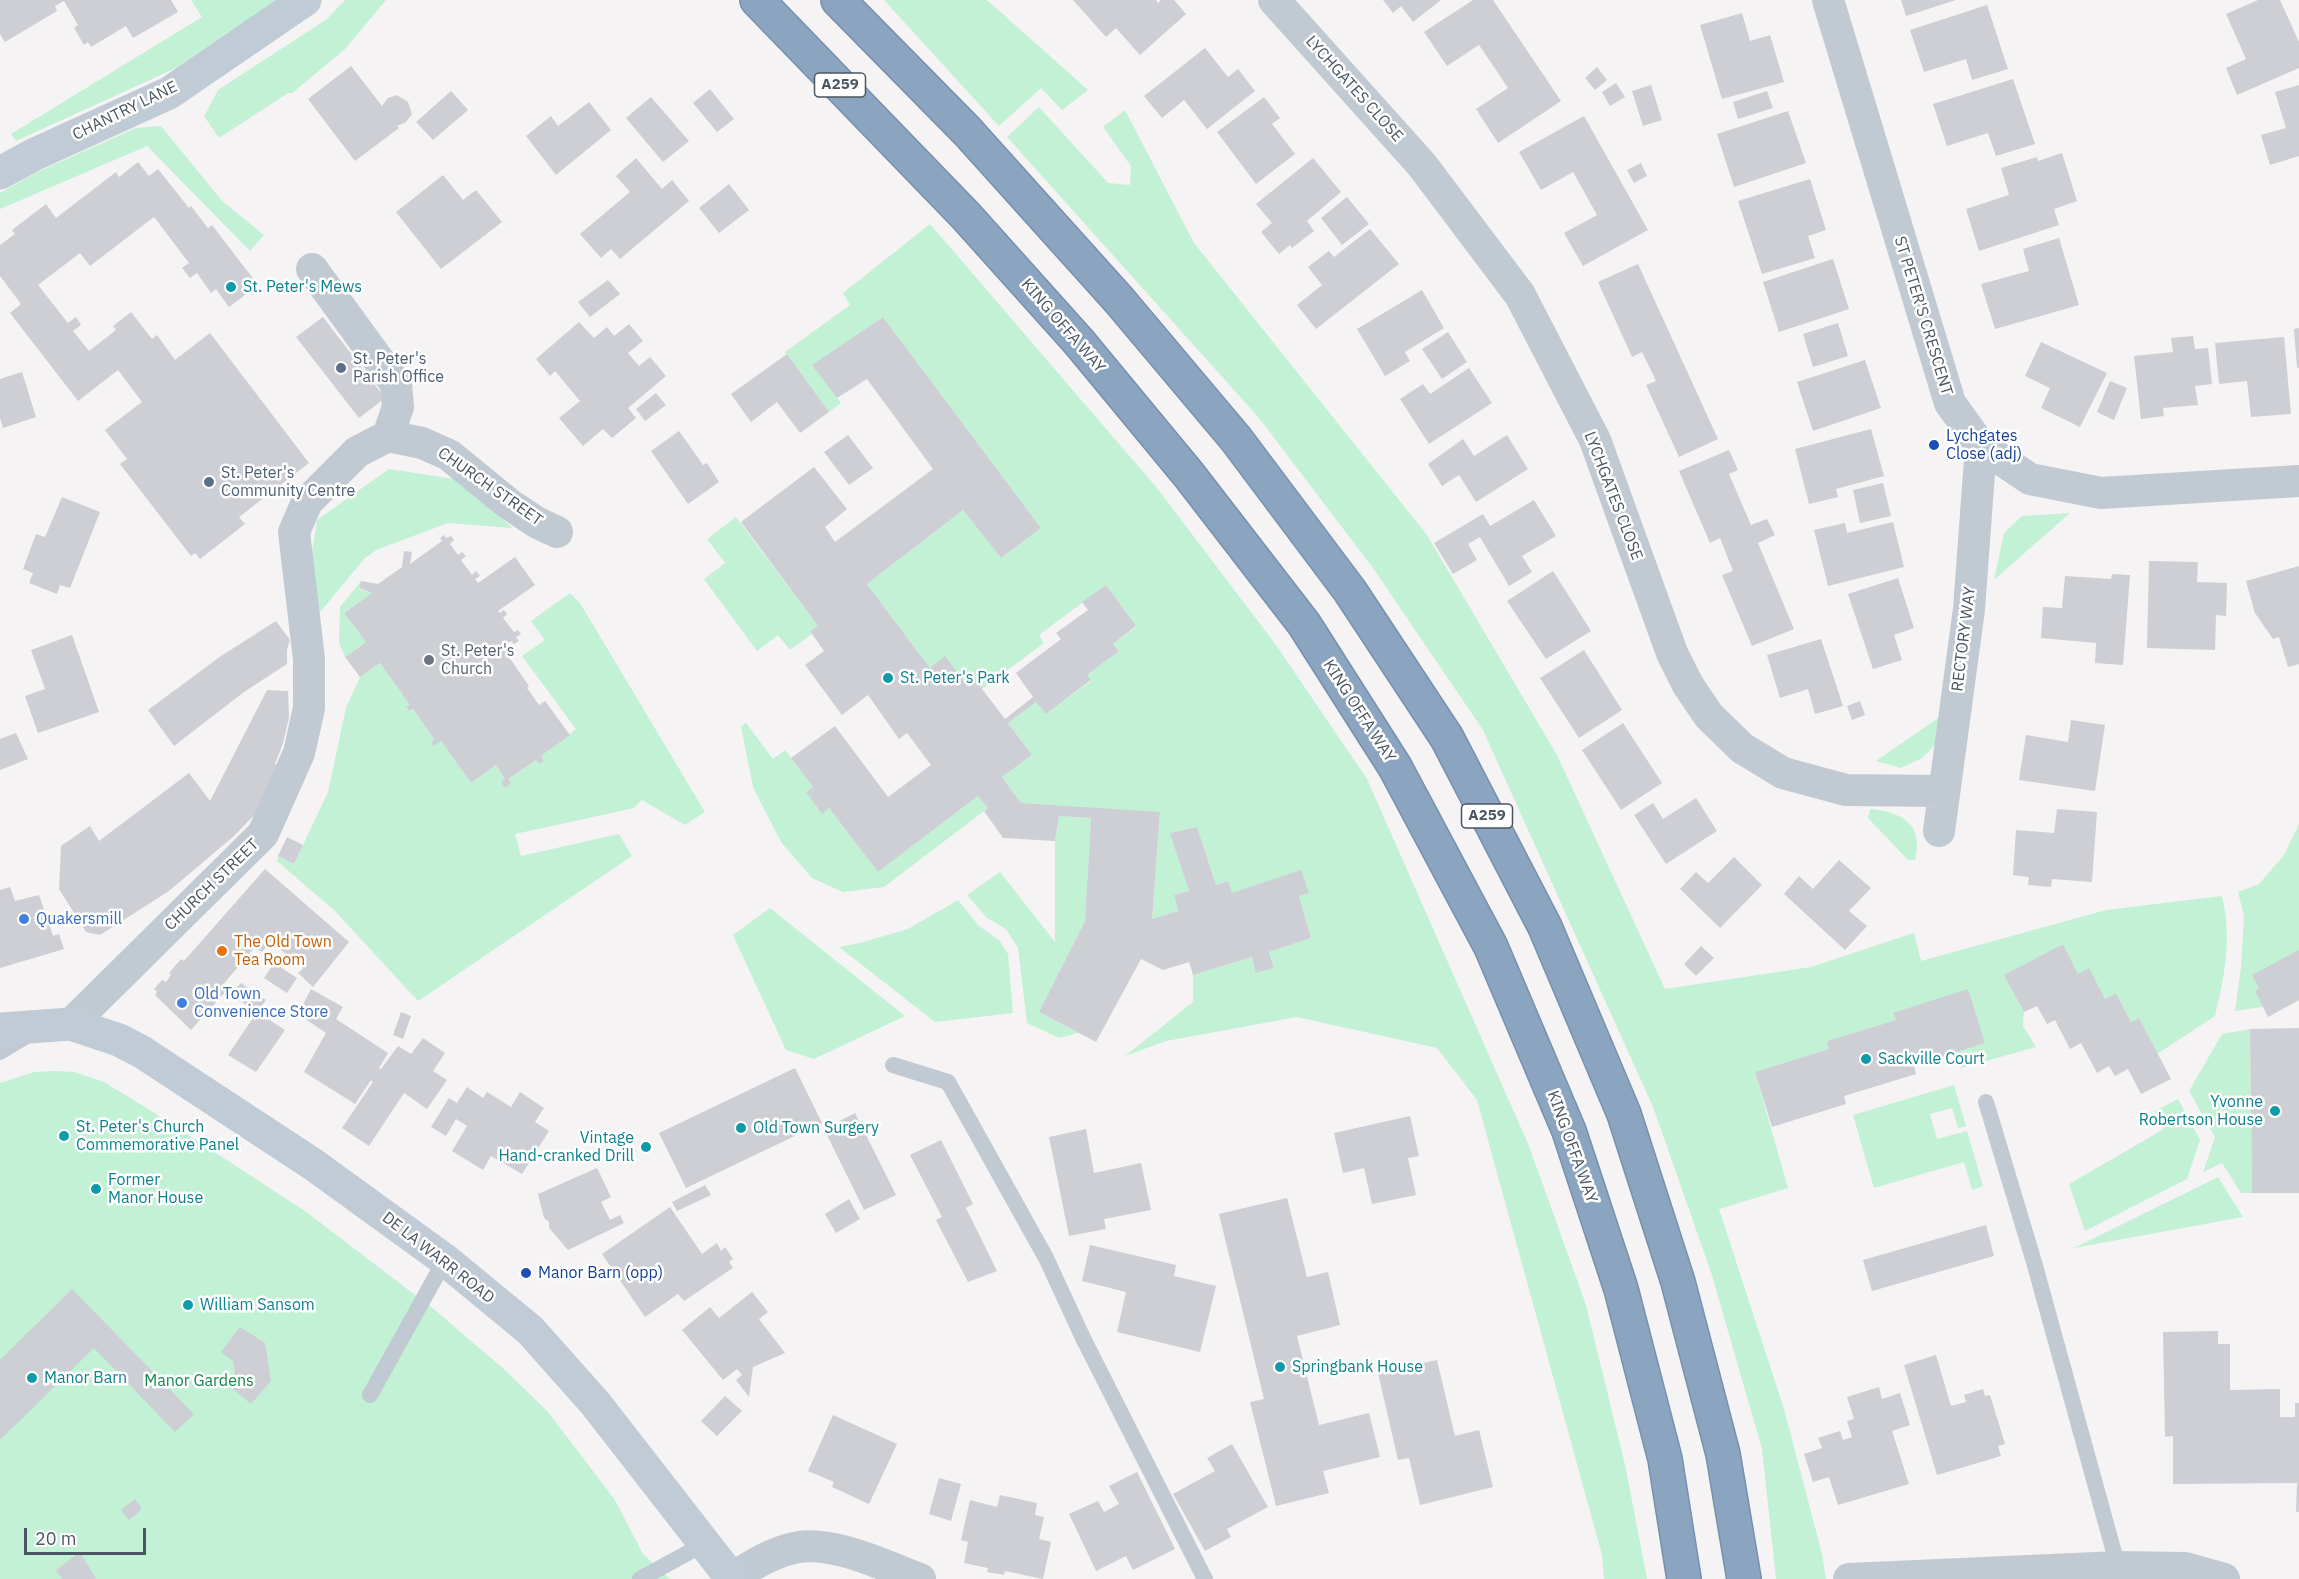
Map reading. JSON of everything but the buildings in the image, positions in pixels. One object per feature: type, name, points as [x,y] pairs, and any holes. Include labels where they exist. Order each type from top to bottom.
[{"type":"highway","name":"KING OFFA WAY","points":[[757,0],[966,216],[1079,342],[1175,457],[1304,624],[1395,767],[1491,947],[1569,1131],[1621,1289],[1665,1459],[1684,1579]]},
{"type":"highway","name":"A259","points":[[838,0],[975,139],[1119,300],[1236,439],[1350,591],[1446,738],[1545,927],[1624,1114],[1682,1294],[1723,1454],[1744,1579]]},
{"type":"street","name":"CHANTRY LANE","points":[[0,172],[169,93],[305,0]]},
{"type":"street","name":"LYCHGATES CLOSE","points":[[1274,0],[1422,165],[1520,295],[1595,440],[1672,654],[1688,685],[1709,716],[1742,748],[1783,773],[1846,790],[1944,791]]},
{"type":"street","name":"ST PETER'S CRESCENT","points":[[1828,0],[1950,403],[1981,446],[2030,479],[2101,493],[2299,481]]},
{"type":"street","points":[[312,269],[396,384],[398,407],[388,436]]},
{"type":"street","name":"CHURCH STREET","points":[[58,1024],[263,834],[299,753],[309,708],[309,659],[294,532],[307,502],[357,452],[388,436],[422,443],[449,455],[509,504],[536,522],[557,532]]},
{"type":"street","name":"RECTORY WAY","points":[[1939,831],[1969,609],[1981,446]]},
{"type":"street","points":[[0,1029],[58,1024]]},
{"type":"street","name":"DE LA WARR ROAD","points":[[58,1024],[119,1040],[142,1052],[314,1166],[445,1260],[530,1330],[595,1403],[732,1579]]},
{"type":"street","points":[[732,1579],[753,1564],[796,1547],[823,1547],[854,1554],[920,1579]]},
{"type":"street","points":[[1849,1579],[2117,1573],[2186,1568],[2224,1579]]},
{"type":"lane","points":[[0,1052],[58,1024]]},
{"type":"lane","points":[[893,1065],[948,1082],[1046,1258],[1083,1338],[1205,1579]]},
{"type":"lane","points":[[1986,1102],[2031,1252],[2117,1573]]},
{"type":"lane","points":[[370,1395],[445,1260]]},
{"type":"lane","points":[[640,1579],[704,1544]]},
{"type":"green space","points":[[191,0],[277,0],[176,68],[16,141],[11,134],[202,17]]},
{"type":"green space","points":[[345,0],[386,0],[345,49],[292,93],[288,93],[219,138],[204,116],[218,90],[327,19]]},
{"type":"green space","points":[[884,0],[987,0],[1088,90],[1062,110],[1041,88],[999,126]]},
{"type":"green space","points":[[1039,107],[1108,183],[1130,185],[1131,166],[1103,127],[1125,110],[1194,243],[1427,535],[1557,755],[1665,989],[1811,967],[1914,933],[1921,961],[2106,910],[2222,896],[2227,942],[2222,986],[2215,1016],[2157,1054],[2139,1018],[2131,1022],[2116,993],[2105,999],[2078,974],[2063,944],[2005,975],[2024,1012],[2023,1026],[2036,1047],[1961,1068],[1957,1052],[1985,1043],[1893,1014],[1896,1020],[1827,1041],[1829,1049],[1755,1072],[1788,1188],[1719,1209],[1784,1409],[1822,1554],[1826,1579],[1776,1579],[1762,1449],[1711,1272],[1653,1107],[1483,730],[1373,568],[1259,418],[1007,137]]},
{"type":"green space","points":[[161,126],[222,201],[264,235],[250,251],[147,146],[0,209],[0,193],[35,173],[136,128]]},
{"type":"green space","points":[[930,224],[1157,488],[1276,645],[1367,779],[1529,1146],[1586,1305],[1626,1469],[1647,1579],[1604,1579],[1602,1555],[1477,1100],[1437,1048],[1297,1017],[1166,1041],[1125,1056],[1193,1002],[1193,975],[1252,957],[1257,973],[1274,968],[1269,952],[1311,938],[1299,896],[1309,893],[1232,893],[1228,881],[1216,885],[1197,827],[1171,833],[1189,891],[1174,895],[1178,911],[1152,919],[1160,813],[1021,803],[1002,777],[1032,755],[1008,723],[1036,702],[1046,714],[1091,681],[1087,675],[1119,651],[1113,644],[1136,627],[1106,585],[1039,635],[1044,643],[982,689],[976,681],[968,687],[945,657],[930,668],[867,584],[963,510],[1001,558],[1041,528],[883,317],[813,365],[841,403],[829,412],[785,352],[850,305],[843,293]]},
{"type":"green space","points":[[389,469],[454,479],[513,528],[448,523],[376,550],[364,559],[317,616],[311,558],[317,520]]},
{"type":"green space","points":[[2070,513],[1994,580],[2004,533],[2022,516]]},
{"type":"green space","points":[[736,517],[818,626],[810,631],[812,634],[790,650],[778,635],[757,651],[704,579],[725,563],[707,539]]},
{"type":"green space","points":[[361,581],[359,589],[372,593],[344,613],[366,642],[345,657],[339,643],[340,607]]},
{"type":"green space","points":[[570,593],[580,603],[705,812],[685,825],[642,800],[634,808],[515,834],[521,856],[619,834],[632,856],[418,1001],[334,910],[277,861],[278,856],[294,864],[328,792],[346,708],[360,677],[380,663],[410,705],[406,708],[409,711],[413,709],[434,739],[434,746],[441,741],[471,783],[496,765],[505,779],[505,787],[511,783],[508,779],[536,760],[539,764],[544,761],[541,756],[576,729],[522,656],[545,640],[531,621]]},
{"type":"green space","points":[[1941,716],[1936,744],[1922,758],[1901,768],[1876,761]]},
{"type":"green space","points":[[746,723],[773,759],[785,750],[813,787],[806,792],[822,813],[829,808],[878,872],[978,796],[988,808],[884,887],[843,892],[812,878],[781,842],[753,787],[741,726]]},
{"type":"green space","points":[[1870,809],[1892,813],[1908,822],[1916,837],[1915,860],[1908,860],[1868,818]]},
{"type":"green space","points":[[1059,816],[1091,818],[1085,921],[1039,1012],[1078,1033],[1059,1038],[1027,1023],[1018,948],[1006,929],[987,918],[967,895],[1000,872],[1055,942],[1055,841]]},
{"type":"green space","points":[[2299,824],[2299,950],[2255,991],[2263,1007],[2235,1011],[2241,967],[2244,916],[2238,892],[2259,884],[2284,855]]},
{"type":"green space","points":[[958,900],[979,926],[999,940],[1008,954],[1013,1013],[935,1022],[839,947],[908,929]]},
{"type":"green space","points":[[770,908],[905,1016],[814,1059],[786,1050],[733,935]]},
{"type":"green space","points":[[2250,1029],[2252,1193],[2241,1193],[2222,1163],[2203,1172],[2215,1137],[2189,1091],[2222,1034]]},
{"type":"green space","name":"Manor Gardens","points":[[34,1072],[74,1072],[104,1082],[153,1112],[305,1211],[436,1311],[507,1372],[548,1412],[615,1500],[643,1554],[670,1579],[0,1579],[0,1083]]},
{"type":"green space","points":[[1954,1085],[1966,1126],[1958,1128],[1952,1108],[1930,1114],[1937,1139],[1967,1131],[1983,1186],[1972,1190],[1964,1162],[1874,1188],[1853,1115]]},
{"type":"green space","points":[[2178,1099],[2200,1140],[2187,1179],[2085,1231],[2069,1184],[2164,1129],[2155,1111]]},
{"type":"green space","points":[[2218,1177],[2243,1217],[2074,1248]]},
{"type":"place","name":"St. Peter's Mews","points":[[231,287]]},
{"type":"place","name":"St. Peter's Parish Office","points":[[341,368]]},
{"type":"place","name":"Lychgates Close (adj)","points":[[1934,445]]},
{"type":"place","name":"St. Peter's Community Centre","points":[[209,482]]},
{"type":"place","name":"St. Peter's Church","points":[[429,660]]},
{"type":"place","name":"St. Peter's Park","points":[[888,678]]},
{"type":"place","name":"Quakersmill","points":[[24,919]]},
{"type":"place","name":"The Old Town Tea Room","points":[[222,951]]},
{"type":"place","name":"Old Town Convenience Store","points":[[182,1003]]},
{"type":"place","name":"Sackville Court","points":[[1866,1059]]},
{"type":"place","name":"Yvonne Robertson House","points":[[2275,1111]]},
{"type":"place","name":"Old Town Surgery","points":[[741,1128]]},
{"type":"place","name":"St. Peter's Church Commemorative Panel","points":[[64,1136]]},
{"type":"place","name":"Vintage Hand-cranked Drill","points":[[646,1147]]},
{"type":"place","name":"Former Manor House","points":[[96,1189]]},
{"type":"place","name":"Manor Barn (opp)","points":[[526,1273]]},
{"type":"place","name":"William Sansom","points":[[188,1305]]},
{"type":"place","name":"Springbank House","points":[[1280,1367]]},
{"type":"place","name":"Manor Barn","points":[[32,1378]]}]
